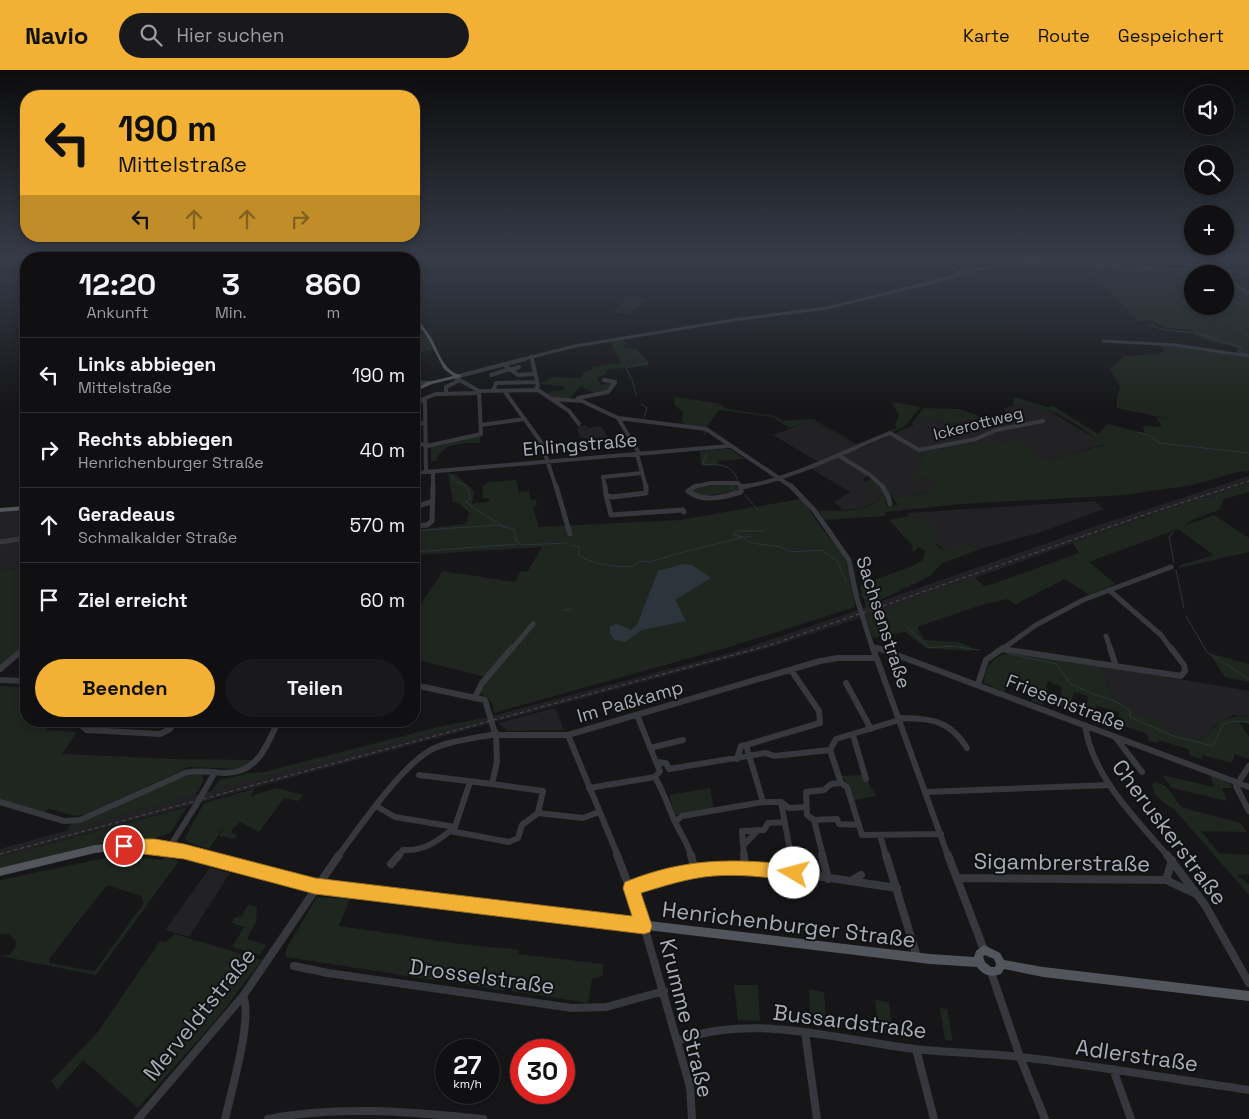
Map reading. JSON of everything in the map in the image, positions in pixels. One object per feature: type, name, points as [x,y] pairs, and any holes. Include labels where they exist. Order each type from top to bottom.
[{"type":"main road","points":[[420,325],[428,335],[445,368],[456,378]]},
{"type":"main road","points":[[420,388],[430,383],[456,378]]},
{"type":"main road","points":[[0,510],[20,508]]},
{"type":"main road","name":"Henrichenburger Straße","points":[[0,872],[95,849],[136,846],[170,848],[315,886],[644,926],[917,957],[979,962]]},
{"type":"main road","points":[[984,950],[997,956],[1000,964],[998,971],[991,972],[979,962],[978,954],[984,950]]},
{"type":"main road","points":[[1000,964],[1043,972],[1249,996]]},
{"type":"street","points":[[446,394],[446,387],[456,378],[531,356],[601,341],[820,309]]},
{"type":"street","points":[[1103,341],[1169,344],[1249,356]]},
{"type":"street","points":[[420,400],[436,394],[535,390],[538,386],[531,356]]},
{"type":"street","points":[[503,364],[518,375],[534,374]]},
{"type":"street","points":[[491,375],[519,367]]},
{"type":"street","points":[[456,378],[478,392]]},
{"type":"street","name":"Sachsenstraße","points":[[535,390],[553,399],[575,399],[608,392],[615,382],[614,380],[604,380]]},
{"type":"street","points":[[420,382],[430,383]]},
{"type":"street","points":[[493,391],[496,383],[537,382]]},
{"type":"street","points":[[420,444],[427,445],[481,434],[478,392]]},
{"type":"street","points":[[505,392],[541,442],[549,461],[570,534]]},
{"type":"street","name":"Sachsenstraße","points":[[553,399],[558,406],[569,411],[579,424]]},
{"type":"street","name":"Sachsenstraße","points":[[575,399],[618,418],[695,426],[711,432],[729,446],[779,477],[802,496],[814,510],[849,560],[857,599],[876,658],[974,928],[984,950]]},
{"type":"street","points":[[424,400],[427,445],[426,472]]},
{"type":"street","points":[[606,495],[612,497],[644,494],[647,490],[638,454],[618,418]]},
{"type":"street","points":[[481,425],[525,420]]},
{"type":"street","name":"Ickerottweg","points":[[741,487],[757,485],[890,434],[920,450],[976,439],[996,430],[1043,421]]},
{"type":"street","points":[[420,423],[425,423]]},
{"type":"street","name":"Ehlingstraße","points":[[420,473],[729,446]]},
{"type":"street","points":[[838,455],[871,476],[890,498],[890,504]]},
{"type":"street","points":[[420,526],[428,525],[432,521],[433,472]]},
{"type":"street","points":[[642,472],[603,477],[611,515],[683,510],[684,512]]},
{"type":"street","points":[[716,483],[738,483],[741,487],[741,492],[714,496],[696,497],[688,491],[698,486],[716,483]]},
{"type":"street","points":[[420,505],[431,502]]},
{"type":"street","points":[[0,542],[20,539]]},
{"type":"street","points":[[978,684],[986,660],[1057,612],[1171,567]]},
{"type":"street","points":[[1002,649],[1181,676],[1185,671],[1184,665],[1161,635],[1109,590]]},
{"type":"street","points":[[475,698],[482,683],[533,624]]},
{"type":"street","points":[[1106,636],[1116,666]]},
{"type":"street","name":"Friesenstraße","points":[[872,646],[978,684],[1249,787]]},
{"type":"street","points":[[0,669],[20,653]]},
{"type":"street","name":"Im Paßkamp","points":[[496,734],[516,736],[568,735],[838,658],[876,658]]},
{"type":"street","points":[[737,759],[741,746],[820,723],[818,711],[791,670]]},
{"type":"street","points":[[0,680],[20,681]]},
{"type":"street","points":[[846,683],[871,729]]},
{"type":"street","points":[[420,686],[487,702],[496,734],[498,762],[492,784]]},
{"type":"street","points":[[637,715],[642,732],[660,771]]},
{"type":"street","points":[[941,834],[862,835],[847,787],[842,783],[830,750],[836,739],[899,719],[923,718],[943,722],[957,732],[967,748]]},
{"type":"street","name":"Cheruskerstraße","points":[[1085,725],[1084,734],[1092,755],[1110,785],[1172,860],[1198,895],[1249,983]]},
{"type":"street","points":[[83,727],[87,730],[160,734],[171,727]]},
{"type":"street","points":[[0,802],[64,820],[80,820],[102,812],[184,773],[195,771],[235,774],[255,764],[275,727]]},
{"type":"street","name":"Merveldtstraße","points":[[138,1119],[243,996],[315,886],[376,806],[424,753],[443,746],[496,734]]},
{"type":"street","points":[[853,734],[866,779]]},
{"type":"street","name":"Krumme Straße","points":[[568,735],[631,888],[644,926],[690,1087],[692,1119]]},
{"type":"street","points":[[1116,738],[1142,772]]},
{"type":"street","points":[[650,748],[683,740]]},
{"type":"street","points":[[746,745],[762,802]]},
{"type":"street","points":[[589,788],[655,777],[660,771],[669,769],[766,754],[774,756],[830,750]]},
{"type":"street","points":[[656,762],[666,763],[669,769]]},
{"type":"street","points":[[1249,766],[1238,783],[1238,792],[1249,811]]},
{"type":"street","points":[[170,848],[215,772]]},
{"type":"street","points":[[376,806],[395,817],[509,842],[518,838],[522,825],[538,813],[542,791],[419,775]]},
{"type":"street","points":[[655,777],[667,799],[675,822],[689,846],[695,871]]},
{"type":"street","points":[[391,864],[402,850],[414,851],[429,848],[452,829],[470,782]]},
{"type":"street","points":[[828,878],[814,820],[808,815],[806,792],[824,790],[831,784],[842,783]]},
{"type":"street","points":[[926,792],[1110,785]]},
{"type":"street","points":[[675,822],[682,816],[762,802],[781,802],[789,808],[806,807]]},
{"type":"street","points":[[781,802],[797,873]]},
{"type":"street","points":[[538,813],[583,818],[599,812]]},
{"type":"street","points":[[814,820],[837,819],[839,824],[859,825]]},
{"type":"street","points":[[745,867],[742,831],[764,830],[768,823],[785,822]]},
{"type":"street","points":[[743,846],[758,830]]},
{"type":"street","points":[[880,835],[917,957]]},
{"type":"street","name":"Sigambrerstraße","points":[[1166,880],[1172,860]]},
{"type":"street","points":[[631,888],[695,871],[745,867],[783,869],[797,873],[897,888]]},
{"type":"street","points":[[851,881],[861,876]]},
{"type":"street","name":"Sigambrerstraße","points":[[957,878],[1166,880],[1198,895]]},
{"type":"street","name":"Drosselstraße","points":[[294,966],[343,976],[572,1008],[606,1007],[664,991]]},
{"type":"street","points":[[991,972],[1020,1057],[1046,1119]]},
{"type":"street","points":[[225,1119],[243,1034],[247,1005],[243,996]]},
{"type":"street","name":"Bussardstraße","points":[[677,1041],[698,1034],[728,1028],[805,1032],[916,1049],[1020,1057]]},
{"type":"street","points":[[805,1032],[817,1119]]},
{"type":"street","points":[[916,1049],[934,1119]]},
{"type":"street","name":"Adlerstraße","points":[[1020,1057],[1249,1090]]},
{"type":"street","points":[[1113,1069],[1131,1119]]},
{"type":"street","points":[[268,1119],[327,1110],[381,1109],[422,1115],[483,1119]]},
{"type":"shaded area","points":[[616,309],[635,309],[629,314],[612,313]]},
{"type":"shaded area","points":[[1126,309],[1184,309],[1184,315],[1234,315],[1234,309],[1249,309],[1249,471],[1238,472],[1192,485],[1125,495],[961,504],[886,512],[885,516],[824,520],[819,511],[853,510],[876,502],[882,496],[866,482],[870,479],[875,481],[886,496],[886,507],[898,505],[891,495],[910,497],[921,494],[937,483],[922,478],[917,483],[913,481],[922,463],[923,452],[985,441],[990,445],[1018,439],[1047,460],[1104,445],[1062,416],[1037,407],[1013,406],[1014,397],[1048,407],[1053,406],[1098,434],[1108,424],[1142,433],[1144,432],[1143,426],[1163,427],[1155,417],[1170,419],[1117,408],[1120,387],[1110,369],[1124,356],[1159,354],[1164,350],[1157,344],[1239,353],[1236,347],[1205,340],[1194,334],[1193,330],[1166,328],[1150,320],[1139,322]]},
{"type":"shaded area","points":[[420,334],[425,334],[433,350],[420,352]]},
{"type":"shaded area","points":[[621,339],[628,344],[623,346],[625,349],[634,348],[650,365],[606,370],[607,374],[597,378],[601,385],[614,382],[603,392],[595,393],[581,386],[570,398],[557,399],[546,394],[553,391],[562,391],[565,388],[564,386],[540,384],[552,377],[582,378],[582,373],[593,369],[592,367],[621,363],[610,341],[534,356],[575,346]]},
{"type":"shaded area","points":[[674,397],[718,403],[727,409],[775,416],[783,421],[813,419],[857,444],[897,428],[895,424],[899,415],[891,402],[921,407],[904,427],[858,446],[812,420],[789,428],[773,417],[719,410],[706,428],[682,423],[683,412],[674,405]]},
{"type":"shaded area","points":[[1025,403],[1046,409],[1105,444],[1047,460],[1018,439],[923,460],[916,479],[919,481],[922,478],[938,483],[929,490],[906,499],[891,495],[873,475],[870,475],[863,479],[882,496],[878,501],[863,508],[843,510],[834,502],[850,492],[810,468],[820,463],[773,435],[812,420],[861,448],[914,425],[924,416],[934,418],[947,425],[1007,414],[1004,408]]},
{"type":"shaded area","points":[[923,408],[960,409],[984,418],[947,425],[934,418],[924,416],[914,426],[912,423]]},
{"type":"shaded area","points":[[585,425],[588,428],[601,426],[608,438],[581,438],[577,430],[579,426]]},
{"type":"shaded area","points":[[480,437],[480,443],[448,447],[443,450],[436,461],[431,461],[431,447]]},
{"type":"shaded area","points":[[731,449],[744,459],[717,461],[719,465],[701,466],[700,451]]},
{"type":"shaded area","points":[[448,473],[456,475],[474,491],[472,504],[490,501],[488,498],[482,499],[483,486],[489,482],[516,480],[519,492],[529,491],[531,500],[536,499],[537,506],[533,507],[539,527],[680,520],[800,499],[805,503],[820,526],[844,556],[851,577],[855,607],[733,646],[494,713],[492,702],[479,692],[486,677],[420,660],[420,605],[443,571],[515,582],[521,571],[528,571],[542,547],[420,555],[420,529],[465,524],[468,521],[467,517],[470,513],[458,503],[453,502]]},
{"type":"shaded area","points":[[1249,476],[1249,483],[1215,495],[1215,497],[1203,498],[1168,509],[865,617],[862,609],[1093,527]]},
{"type":"shaded area","points":[[734,483],[741,491],[704,496],[692,493],[695,488]]},
{"type":"shaded area","points":[[1249,483],[1249,492],[1224,499],[1219,510],[1194,519],[1184,526],[1214,515],[1249,538],[1249,552],[1179,568],[1180,565],[1214,555],[1178,529],[1089,562],[1115,584],[1089,595],[1065,579],[1016,604],[1006,599],[978,606],[917,627],[924,640],[959,642],[971,647],[972,651],[926,648],[905,632],[873,638],[865,617],[974,577],[984,586],[996,583],[1079,553],[1073,543],[1168,509],[1203,498],[1215,497],[1214,495]]},
{"type":"shaded area","points":[[1094,501],[1104,509],[1039,533],[980,549],[966,544],[947,552],[933,541],[932,537],[937,530],[909,516],[907,513]]},
{"type":"shaded area","points":[[20,510],[20,568],[0,570],[0,512]]},
{"type":"shaded area","points":[[909,516],[921,520],[927,519],[937,530],[932,537],[939,548],[947,551],[966,544],[980,549],[941,564],[930,576],[866,607],[860,585],[910,567],[923,560],[925,551],[919,547],[914,552],[911,549],[913,546],[889,520]]},
{"type":"shaded area","points":[[683,564],[692,565],[711,578],[675,600],[686,621],[642,630],[625,642],[614,640],[610,633],[610,626],[617,624],[631,630],[637,625],[658,571]]},
{"type":"shaded area","points":[[20,568],[20,651],[0,668],[0,570]]},
{"type":"shaded area","points":[[858,610],[860,618],[771,647],[0,857],[0,849],[195,795],[737,651]]},
{"type":"shaded area","points":[[1006,652],[1101,666],[1112,697],[1134,712],[1161,721],[1169,732],[1203,741],[1212,729],[1222,721],[1234,717],[1249,717],[1249,724],[1239,722],[1249,737],[1249,758],[1235,754],[1232,763],[1202,755],[1202,759],[1191,756],[1188,749],[1159,740],[1158,743],[1149,741],[1147,734],[1119,724],[1119,712],[1096,706],[1094,715],[1086,712],[1088,696],[1074,692],[1069,708],[1060,705],[1062,687],[1048,681],[1043,705],[1031,701],[1034,691],[1010,682],[1004,692],[984,683],[984,678],[990,664],[1001,655],[1006,654]]},
{"type":"shaded area","points":[[1209,653],[1249,664],[1249,682],[1225,677]]},
{"type":"shaded area","points":[[1101,666],[1249,691],[1249,717],[1234,715],[1215,725],[1203,741],[1169,732],[1161,721],[1134,712],[1112,697]]},
{"type":"shaded area","points":[[0,686],[20,687],[20,727],[48,727],[46,730],[77,732],[62,754],[254,760],[235,769],[189,767],[86,814],[75,816],[49,809],[44,812],[0,799]]},
{"type":"shaded area","points":[[555,708],[564,730],[508,731],[498,723]]},
{"type":"shaded area","points":[[484,718],[211,791],[221,779],[260,773],[442,726]]},
{"type":"shaded area","points":[[201,774],[204,781],[195,795],[66,831],[71,824],[104,813],[168,782]]},
{"type":"shaded area","points":[[864,775],[876,796],[854,800],[850,786],[841,776]]},
{"type":"shaded area","points":[[1162,775],[1214,787],[1210,775],[1231,784],[1232,788],[1222,788],[1227,801],[1172,788]]},
{"type":"shaded area","points":[[1156,782],[1166,786],[1181,807],[1241,823],[1247,832],[1201,831],[1219,853],[1249,855],[1249,874],[1237,875],[1249,884],[1249,895],[1174,809],[1157,797],[1152,785]]},
{"type":"shaded area","points":[[277,788],[303,795],[299,801],[284,798],[259,832],[240,822],[232,829],[232,833],[237,835],[235,839],[219,836],[227,822],[209,849],[188,842],[185,838],[204,803],[254,789],[251,796]]},
{"type":"shaded area","points":[[710,788],[714,809],[675,815],[669,795]]},
{"type":"shaded area","points":[[187,807],[170,833],[149,840],[110,841],[0,869],[0,857]]},
{"type":"shaded area","points":[[115,856],[162,860],[164,857],[179,861],[96,975],[0,956],[9,955],[15,948],[16,941],[9,934],[0,934],[0,880]],"holes":[[[107,885],[141,896],[144,903],[94,971],[49,963],[49,959]]]},
{"type":"shaded area","points":[[210,868],[230,873],[189,937],[165,930]]},
{"type":"shaded area","points":[[317,897],[350,899],[339,926],[461,944],[519,950],[518,954],[603,964],[603,975],[592,979],[588,1003],[512,991],[514,980],[507,980],[504,991],[455,982],[457,972],[443,970],[439,981],[286,957],[286,949]]},
{"type":"shaded area","points":[[248,905],[257,907],[256,922],[247,939],[266,945],[260,955],[232,947],[244,927],[232,923],[234,918],[242,916]]},
{"type":"shaded area","points":[[175,934],[262,960],[217,1019],[138,1108],[83,1060],[57,1090],[51,1081],[97,1033],[160,941],[165,942]]},
{"type":"shaded area","points":[[734,985],[758,985],[760,1021],[738,1020]]},
{"type":"shaded area","points":[[809,989],[824,992],[826,1022],[810,1020]]},
{"type":"shaded area","points":[[875,1000],[889,1002],[893,1033],[878,1031]]},
{"type":"shaded area","points":[[940,1008],[947,1009],[953,1041],[945,1040]]},
{"type":"waterway","points":[[1222,315],[1249,337]]},
{"type":"waterway","points":[[1148,325],[1165,330],[1197,333],[1242,348],[1238,352],[1248,354]]},
{"type":"waterway","points":[[631,379],[626,368],[648,363],[635,349]]},
{"type":"waterway","points":[[632,380],[635,390]]},
{"type":"waterway","points":[[635,391],[636,395]]},
{"type":"waterway","points":[[644,417],[647,409],[645,406]]},
{"type":"waterway","points":[[703,430],[706,432],[704,435]]},
{"type":"waterway","points":[[1138,432],[1150,436],[1159,443],[1249,453]]},
{"type":"waterway","points":[[707,452],[703,464],[728,467],[737,479]]},
{"type":"waterway","points":[[451,475],[457,482],[466,486],[471,498],[467,502]]},
{"type":"waterway","points":[[735,484],[729,488],[736,491]]},
{"type":"waterway","points":[[745,495],[758,510]]},
{"type":"waterway","points":[[467,502],[473,508],[505,527]]},
{"type":"waterway","points":[[420,531],[496,525],[505,527]]},
{"type":"waterway","points":[[505,527],[514,529],[516,540],[521,545],[567,543]]},
{"type":"waterway","points":[[742,537],[734,535],[734,531],[763,531],[765,529]]},
{"type":"waterway","points":[[1174,532],[1169,536],[1174,563]]},
{"type":"waterway","points":[[745,537],[752,536]]},
{"type":"waterway","points":[[692,550],[743,537],[751,543],[781,547],[791,552],[822,550],[837,561],[847,582]]},
{"type":"waterway","points":[[420,552],[519,544]]},
{"type":"waterway","points":[[571,545],[580,547],[578,554],[596,563],[611,566],[632,566]]},
{"type":"waterway","points":[[634,565],[642,561],[650,562],[690,550]]},
{"type":"waterway","points":[[1176,570],[1184,608]]},
{"type":"waterway","points":[[860,594],[870,601]]},
{"type":"waterway","points":[[563,611],[568,609],[571,611]]},
{"type":"waterway","points":[[1186,616],[1207,652],[1249,679]]},
{"type":"waterway","points":[[907,627],[929,648],[952,646],[979,650]]},
{"type":"waterway","points":[[1009,654],[1056,664],[1070,683],[1095,695],[1113,700],[1130,710],[1130,717],[1173,736],[1213,746],[1223,724],[1234,721],[1249,722]]},
{"type":"railway","points":[[0,854],[770,645],[1144,515],[1249,481]]},
{"type":"route","points":[[124,846],[170,848],[315,886],[644,926],[631,888],[711,868],[745,867],[794,873]]}]
